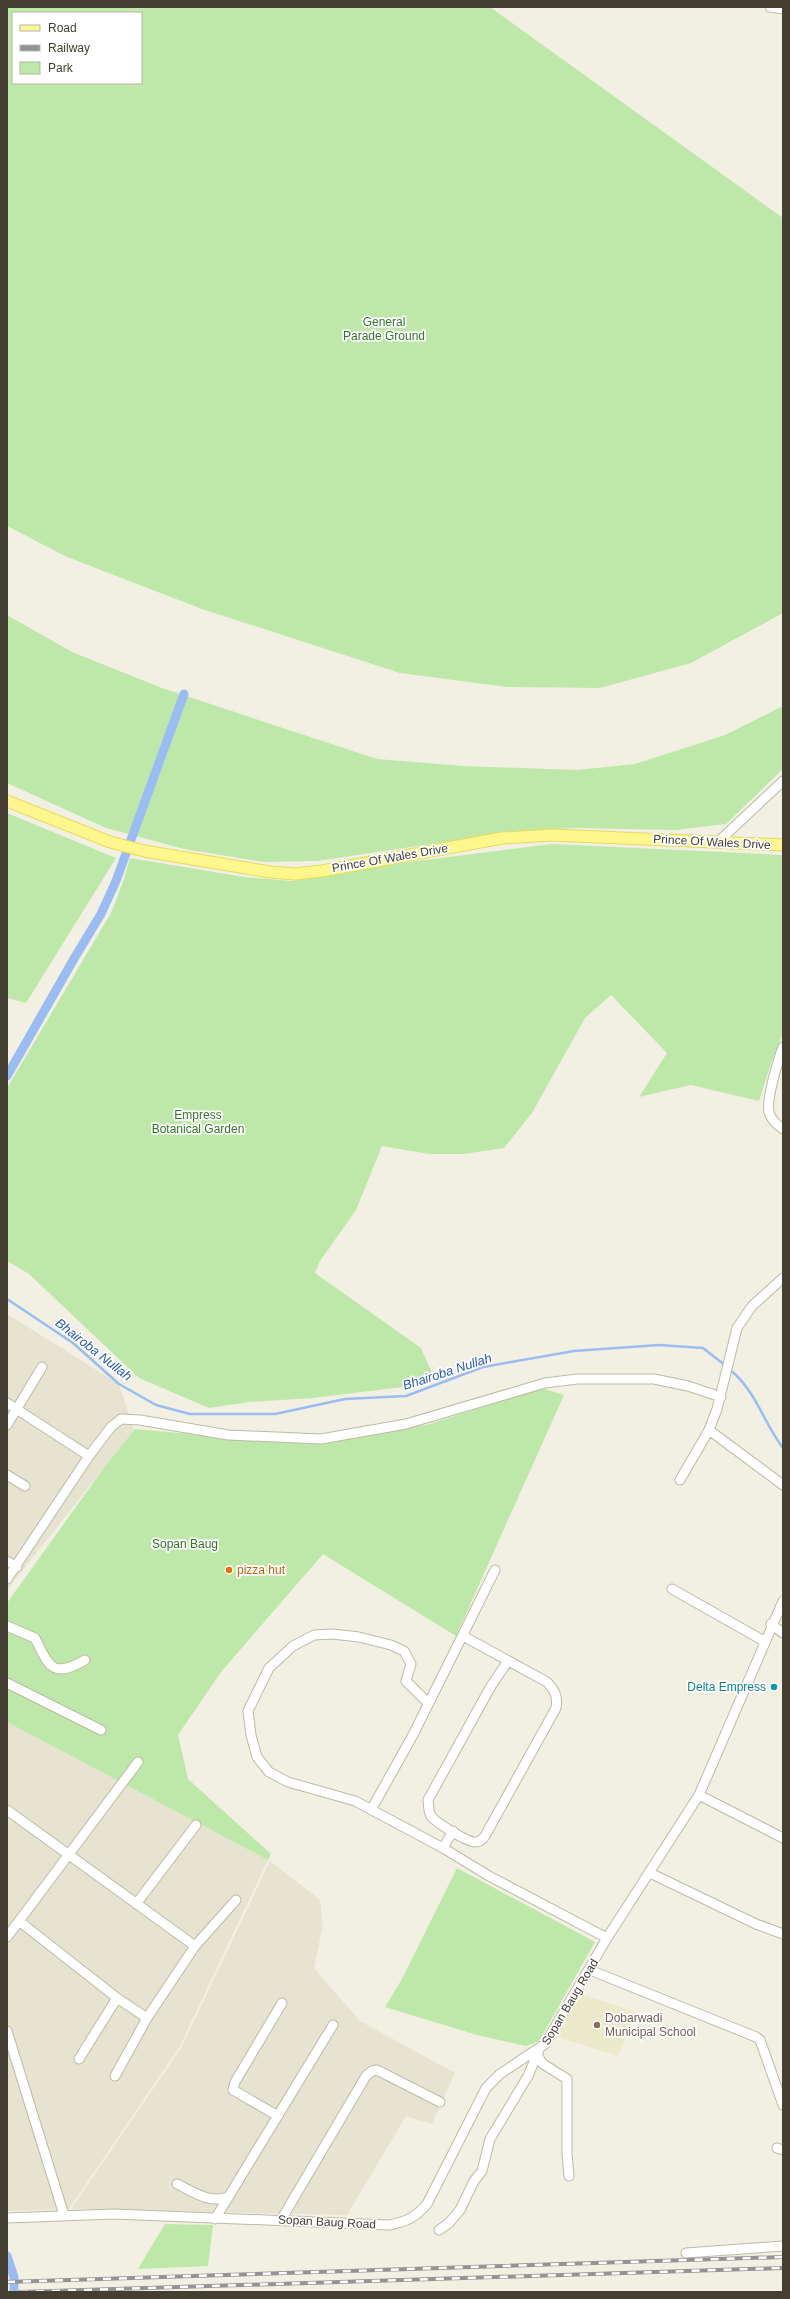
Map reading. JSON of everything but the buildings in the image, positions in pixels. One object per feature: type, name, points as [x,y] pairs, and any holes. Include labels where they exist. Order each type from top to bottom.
[{"type":"main road","name":"Prince Of Wales Drive","points":[[7,801],[110,842],[144,851],[270,872],[295,874],[322,871],[502,838],[552,835],[719,841],[783,845]]},
{"type":"street","points":[[770,7],[783,9]]},
{"type":"street","points":[[719,841],[783,781]]},
{"type":"street","points":[[783,1047],[770,1097],[769,1112],[774,1123],[783,1129]]},
{"type":"street","points":[[680,1480],[709,1430],[721,1397],[733,1342],[742,1318],[752,1306],[783,1278]]},
{"type":"street","points":[[7,1424],[42,1367]]},
{"type":"street","points":[[7,1579],[17,1567],[89,1456],[111,1427],[121,1419],[140,1420],[228,1435],[320,1439],[406,1424],[533,1386],[566,1380],[654,1379],[688,1386],[721,1397]]},
{"type":"street","points":[[7,1403],[89,1456]]},
{"type":"street","points":[[709,1430],[783,1485]]},
{"type":"street","points":[[7,1475],[25,1486]]},
{"type":"street","points":[[7,1561],[17,1567]]},
{"type":"street","points":[[371,1810],[463,1636],[495,1570]]},
{"type":"street","points":[[672,1589],[764,1641]]},
{"type":"street","name":"Sopan Baug Road","points":[[7,2218],[114,2214],[389,2225],[404,2222],[418,2215],[427,2204],[486,2088],[500,2074],[538,2053],[545,2044],[590,1970],[607,1938],[699,1795],[771,1624],[783,1601]]},
{"type":"street","points":[[771,1624],[783,1633]]},
{"type":"street","points":[[7,1626],[35,1638],[44,1660],[58,1669],[69,1669],[85,1660]]},
{"type":"street","points":[[428,1703],[406,1681],[411,1664],[404,1651],[391,1645],[358,1637],[332,1634],[314,1635],[293,1646],[269,1668],[248,1712],[251,1735],[258,1757],[269,1772],[288,1782],[342,1796],[371,1810],[443,1848],[489,1876],[607,1938]]},
{"type":"street","points":[[463,1636],[546,1682],[555,1691],[557,1700],[556,1708],[485,1836],[481,1841],[473,1842],[432,1817],[429,1810],[428,1800],[491,1686],[508,1661]]},
{"type":"street","points":[[7,1683],[101,1730]]},
{"type":"street","points":[[7,1937],[138,1762]]},
{"type":"street","points":[[699,1795],[783,1838]]},
{"type":"street","points":[[7,1810],[195,1946]]},
{"type":"street","points":[[136,1904],[196,1825]]},
{"type":"street","points":[[443,1848],[453,1831]]},
{"type":"street","points":[[650,1873],[756,1924],[783,1934]]},
{"type":"street","points":[[115,2076],[147,2018],[195,1946],[236,1900]]},
{"type":"street","points":[[19,1921],[117,1998],[147,2018]]},
{"type":"street","points":[[590,1970],[756,2037],[760,2040],[783,2105]]},
{"type":"street","points":[[79,2059],[117,1998]]},
{"type":"street","points":[[278,2116],[233,2090],[235,2082],[282,2003]]},
{"type":"street","points":[[215,2219],[333,2025]]},
{"type":"street","points":[[7,2031],[64,2215]]},
{"type":"street","points":[[538,2053],[543,2064],[567,2080],[569,2098],[566,2154],[570,2176]]},
{"type":"street","points":[[439,2230],[449,2223],[460,2210],[474,2181],[482,2171],[490,2139],[528,2076],[538,2053]]},
{"type":"street","points":[[281,2220],[366,2076],[372,2071],[377,2070],[440,2102]]},
{"type":"street","points":[[178,2184],[209,2199],[218,2200],[228,2197]]},
{"type":"street","points":[[686,2253],[783,2246]]},
{"type":"shaded area","points":[[7,1314],[119,1384],[134,1430],[7,1590]]},
{"type":"shaded area","points":[[7,1722],[268,1860],[180,2046],[69,2209],[7,2211]]},
{"type":"shaded area","points":[[270,1861],[320,1900],[323,1925],[314,1968],[360,2021],[455,2073],[432,2124],[406,2116],[347,2215],[71,2209],[181,2048]]},
{"type":"shaded area","name":"Dobarwadi Municipal School","points":[[581,1994],[636,2012],[618,2056],[557,2037]]},
{"type":"green space","name":"General Parade Ground","points":[[7,7],[490,7],[783,218],[783,613],[691,663],[600,688],[507,687],[400,673],[202,609],[67,557],[7,526]]},
{"type":"green space","points":[[7,615],[72,652],[162,688],[377,759],[463,766],[577,770],[635,764],[725,735],[783,706],[783,769],[726,824],[676,830],[574,828],[511,832],[317,861],[263,862],[184,849],[106,828],[7,783]]},
{"type":"green space","points":[[7,813],[116,858],[26,1003],[7,998]]},
{"type":"green space","name":"Empress Botanical Garden","points":[[552,844],[783,855],[783,1033],[771,1063],[759,1101],[691,1085],[639,1097],[667,1053],[611,995],[585,1018],[532,1113],[504,1148],[464,1154],[429,1154],[382,1146],[356,1210],[320,1261],[315,1273],[421,1348],[432,1373],[419,1385],[313,1398],[249,1402],[209,1408],[139,1378],[29,1274],[7,1261],[7,1088],[111,913],[123,882],[130,858],[244,877],[291,881],[402,863]]},
{"type":"green space","name":"Sopan Baug","points":[[541,1388],[564,1395],[456,1636],[323,1554],[221,1672],[178,1735],[188,1779],[271,1854],[268,1860],[7,1722],[7,1603],[106,1465],[135,1429],[237,1438],[325,1440],[387,1428],[426,1425]]},
{"type":"green space","points":[[457,1868],[595,1942],[539,2041],[526,2046],[477,2035],[385,2007],[402,1979]]},
{"type":"green space","points":[[165,2224],[213,2225],[208,2266],[138,2269]]},
{"type":"waterway","points":[[7,1076],[101,914],[116,881],[184,694]]},
{"type":"waterway","name":"Bhairoba Nullah","points":[[7,1299],[73,1343],[119,1384],[156,1405],[190,1414],[275,1414],[345,1399],[406,1396],[483,1367],[574,1351],[659,1345],[703,1348],[726,1366]]},
{"type":"waterway","name":"Bhairoba Nullah","points":[[729,1369],[738,1377],[753,1396],[783,1448]]},
{"type":"waterway","points":[[7,2256],[14,2277],[14,2292]]},
{"type":"railway","points":[[7,2282],[783,2257]]},
{"type":"railway","points":[[20,2292],[783,2268]]},
{"type":"place","name":"pizza hut","points":[[229,1570]]},
{"type":"place","name":"Delta Empress","points":[[774,1687]]},
{"type":"place","name":"Dobarwadi Municipal School","points":[[597,2025]]}]
